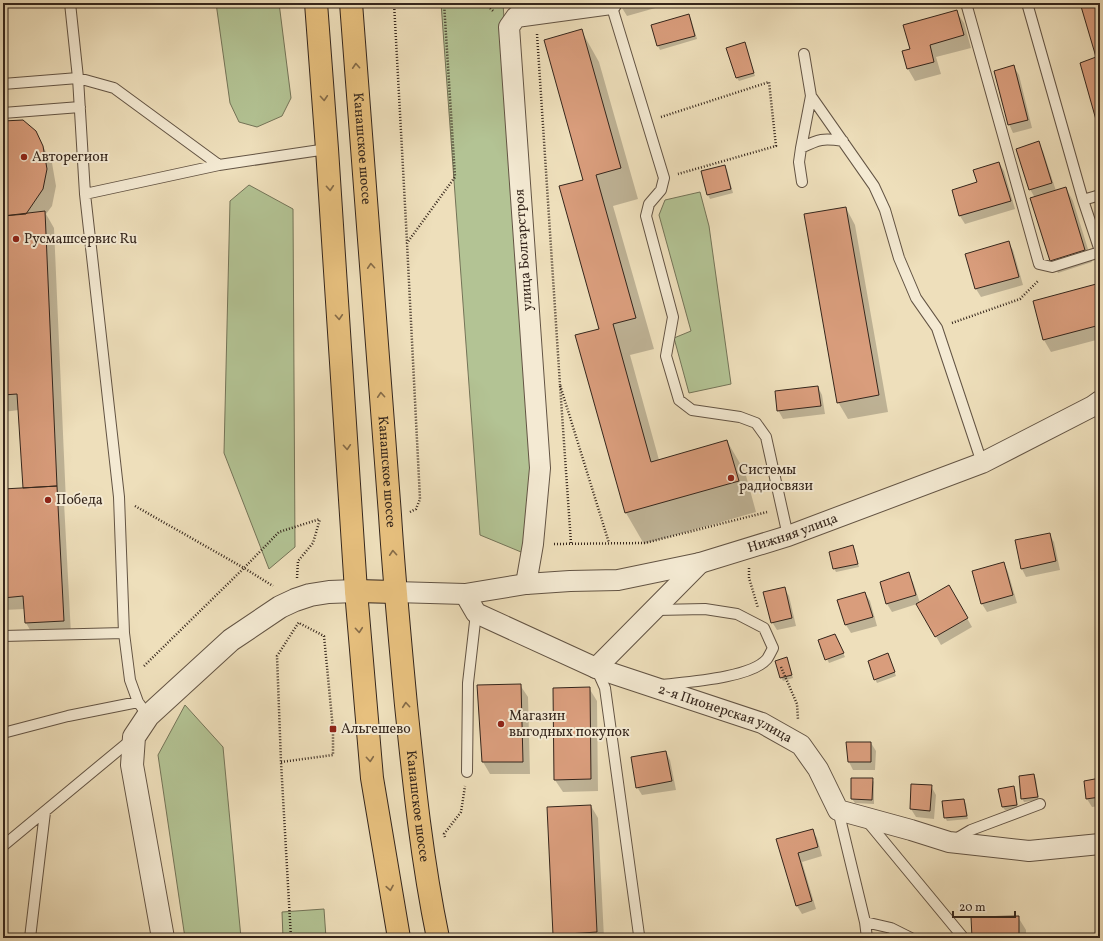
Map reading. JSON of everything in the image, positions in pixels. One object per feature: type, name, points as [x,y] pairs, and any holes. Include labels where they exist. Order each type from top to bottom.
[{"type":"main road","points":[[316,3],[356,591],[372,778],[399,938]]},
{"type":"main road","name":"Канашское шоссе","points":[[351,3],[395,592],[418,815],[430,901],[438,938]]},
{"type":"main road","points":[[356,591],[395,592]]},
{"type":"street","name":"улица Болгарстроя","points":[[526,584],[533,544],[540,468],[509,27],[516,17],[613,4]]},
{"type":"street","name":"Нижняя улица","points":[[465,594],[526,584],[618,580],[700,563],[788,536],[982,463],[1100,401]]},
{"type":"street","points":[[596,668],[700,563]]},
{"type":"street","points":[[163,938],[132,765],[134,737],[143,709],[232,640],[280,607],[310,595],[329,592],[356,591]]},
{"type":"street","points":[[395,592],[465,594],[476,614]]},
{"type":"street","name":"2-я Пионерская улица","points":[[476,614],[596,668],[762,722],[801,745],[818,769],[838,810]]},
{"type":"street","points":[[838,810],[949,842],[1029,851],[1100,844]]},
{"type":"lane","points":[[3,734],[68,716],[143,709],[130,680],[124,633],[119,496],[85,194],[78,78],[70,3]]},
{"type":"lane","points":[[966,3],[1039,264],[1052,267],[1100,252],[1083,200],[1027,3]]},
{"type":"lane","points":[[613,4],[664,178],[661,190],[649,204],[646,216],[674,317],[666,356],[679,400],[692,410],[740,417],[756,423],[766,437],[788,536]]},
{"type":"lane","points":[[802,182],[799,162],[811,96],[804,54]]},
{"type":"lane","points":[[3,84],[78,78],[114,88],[219,165]]},
{"type":"lane","points":[[811,96],[874,186],[885,210],[899,258],[916,298],[937,328],[982,463]]},
{"type":"lane","points":[[3,113],[80,107]]},
{"type":"lane","points":[[802,148],[813,142],[827,139],[843,141]]},
{"type":"lane","points":[[85,194],[219,165],[327,149]]},
{"type":"lane","points":[[1083,200],[1100,195]]},
{"type":"lane","points":[[652,687],[727,677],[753,669],[767,660],[773,648],[764,628],[737,614],[705,609],[653,610]]},
{"type":"lane","points":[[467,772],[468,683],[476,614]]},
{"type":"lane","points":[[3,636],[124,633]]},
{"type":"lane","points":[[596,668],[605,688],[639,935]]},
{"type":"lane","points":[[3,846],[134,737]]},
{"type":"lane","points":[[949,842],[971,830],[1040,804]]},
{"type":"lane","points":[[838,810],[865,922],[867,938]]},
{"type":"lane","points":[[30,938],[45,812]]},
{"type":"lane","points":[[863,816],[962,936]]},
{"type":"lane","points":[[865,922],[892,928],[911,938]]},
{"type":"path","points":[[394,3],[420,499],[416,509],[406,514]]},
{"type":"path","points":[[407,243],[455,177],[444,3]]},
{"type":"path","points":[[536,15],[571,544]]},
{"type":"path","points":[[648,122],[769,82],[776,146],[664,178]]},
{"type":"path","points":[[937,328],[1020,299],[1052,267]]},
{"type":"path","points":[[560,385],[609,543]]},
{"type":"path","points":[[119,496],[244,568],[295,600]]},
{"type":"path","points":[[533,544],[645,543],[782,508]]},
{"type":"path","points":[[130,680],[279,532],[320,519],[313,543],[298,561],[295,600],[299,623],[278,656],[281,762],[291,938]]},
{"type":"path","points":[[754,546],[749,564],[750,578],[764,628]]},
{"type":"path","points":[[281,762],[333,755],[333,729],[324,636],[299,623]]},
{"type":"path","points":[[773,648],[797,704],[801,745]]},
{"type":"path","points":[[445,841],[444,834],[461,812],[467,772]]},
{"type":"green space","points":[[216,3],[279,3],[291,98],[282,116],[257,127],[239,122],[230,103]]},
{"type":"green space","points":[[441,3],[503,3],[538,559],[480,535]]},
{"type":"green space","points":[[249,185],[293,209],[295,547],[269,569],[224,453],[230,201]]},
{"type":"green space","points":[[700,192],[709,226],[731,384],[689,393],[674,338],[691,331],[659,215],[665,200]]},
{"type":"green space","points":[[185,705],[223,747],[241,938],[185,938],[158,755]]},
{"type":"green space","points":[[324,909],[326,938],[283,938],[282,912]]},
{"type":"building","points":[[1080,3],[1100,3],[1100,134],[1080,63],[1096,57]]},
{"type":"building","points":[[957,10],[964,35],[930,45],[934,62],[907,69],[902,51],[910,49],[903,25]]},
{"type":"building","points":[[689,14],[695,36],[657,46],[651,25]]},
{"type":"building","points":[[582,29],[621,168],[596,175],[636,318],[613,324],[651,462],[727,440],[739,481],[625,513],[575,335],[599,329],[559,186],[583,180],[544,40]]},
{"type":"building","points":[[745,42],[754,73],[736,78],[726,48]]},
{"type":"building","points":[[1014,65],[1028,120],[1008,125],[994,71]]},
{"type":"building","name":"Авторегион","points":[[23,120],[36,131],[43,146],[47,169],[43,189],[26,214],[3,216],[3,121]]},
{"type":"building","points":[[1039,141],[1052,183],[1029,190],[1016,149]]},
{"type":"building","points":[[999,162],[1011,201],[959,216],[952,190],[977,182],[973,170]]},
{"type":"building","points":[[725,165],[731,189],[707,195],[701,171]]},
{"type":"building","points":[[1066,187],[1085,250],[1050,261],[1030,198]]},
{"type":"building","points":[[846,207],[879,395],[837,403],[804,214]]},
{"type":"building","points":[[45,211],[57,486],[23,488],[17,394],[3,395],[3,216]]},
{"type":"building","points":[[1009,241],[1019,277],[975,289],[965,254]]},
{"type":"building","points":[[1100,283],[1100,325],[1043,340],[1033,301]]},
{"type":"building","points":[[818,386],[821,406],[777,411],[775,391]]},
{"type":"building","points":[[57,486],[64,621],[25,623],[23,596],[3,598],[3,489]]},
{"type":"building","points":[[1050,533],[1056,561],[1021,569],[1015,540]]},
{"type":"building","points":[[853,545],[858,564],[833,569],[829,552]]},
{"type":"building","points":[[1004,562],[1013,595],[981,604],[972,571]]},
{"type":"building","points":[[909,572],[916,595],[886,604],[880,582]]},
{"type":"building","points":[[949,585],[968,618],[935,637],[916,604]]},
{"type":"building","points":[[785,587],[792,618],[771,623],[763,592]]},
{"type":"building","points":[[865,592],[873,617],[845,625],[837,600]]},
{"type":"building","points":[[1097,618],[1100,618],[1100,637]]},
{"type":"building","points":[[835,634],[844,653],[825,660],[818,640]]},
{"type":"building","points":[[888,653],[895,672],[874,680],[868,661]]},
{"type":"building","points":[[787,657],[792,675],[780,678],[775,661]]},
{"type":"building","name":"Магазин выгодных покупок","points":[[521,684],[523,762],[482,762],[477,685]]},
{"type":"building","points":[[590,687],[591,779],[554,780],[553,688]]},
{"type":"building","points":[[846,742],[871,742],[871,762],[848,762]]},
{"type":"building","points":[[666,751],[672,781],[636,788],[631,757]]},
{"type":"building","points":[[1034,774],[1038,797],[1021,799],[1019,776]]},
{"type":"building","points":[[851,778],[873,778],[872,800],[851,799]]},
{"type":"building","points":[[1100,778],[1100,797],[1086,799],[1084,781]]},
{"type":"building","points":[[911,784],[932,785],[930,811],[910,809]]},
{"type":"building","points":[[1014,786],[1017,805],[1002,807],[998,789]]},
{"type":"building","points":[[964,799],[967,816],[944,818],[942,801]]},
{"type":"building","points":[[591,805],[597,932],[553,935],[547,807]]},
{"type":"building","points":[[813,829],[818,847],[798,853],[812,901],[796,906],[776,839]]},
{"type":"building","points":[[1019,916],[1019,938],[972,938],[971,917]]},
{"type":"place","name":"Авторегион","points":[[24,157]]},
{"type":"place","name":"Русмашсервис Ru","points":[[16,239]]},
{"type":"place","name":"Системы радиосвязи","points":[[731,478]]},
{"type":"place","name":"Победа","points":[[48,500]]},
{"type":"place","name":"Магазин выгодных покупок","points":[[501,724]]},
{"type":"place","name":"Альгешево","points":[[333,729]]}]
